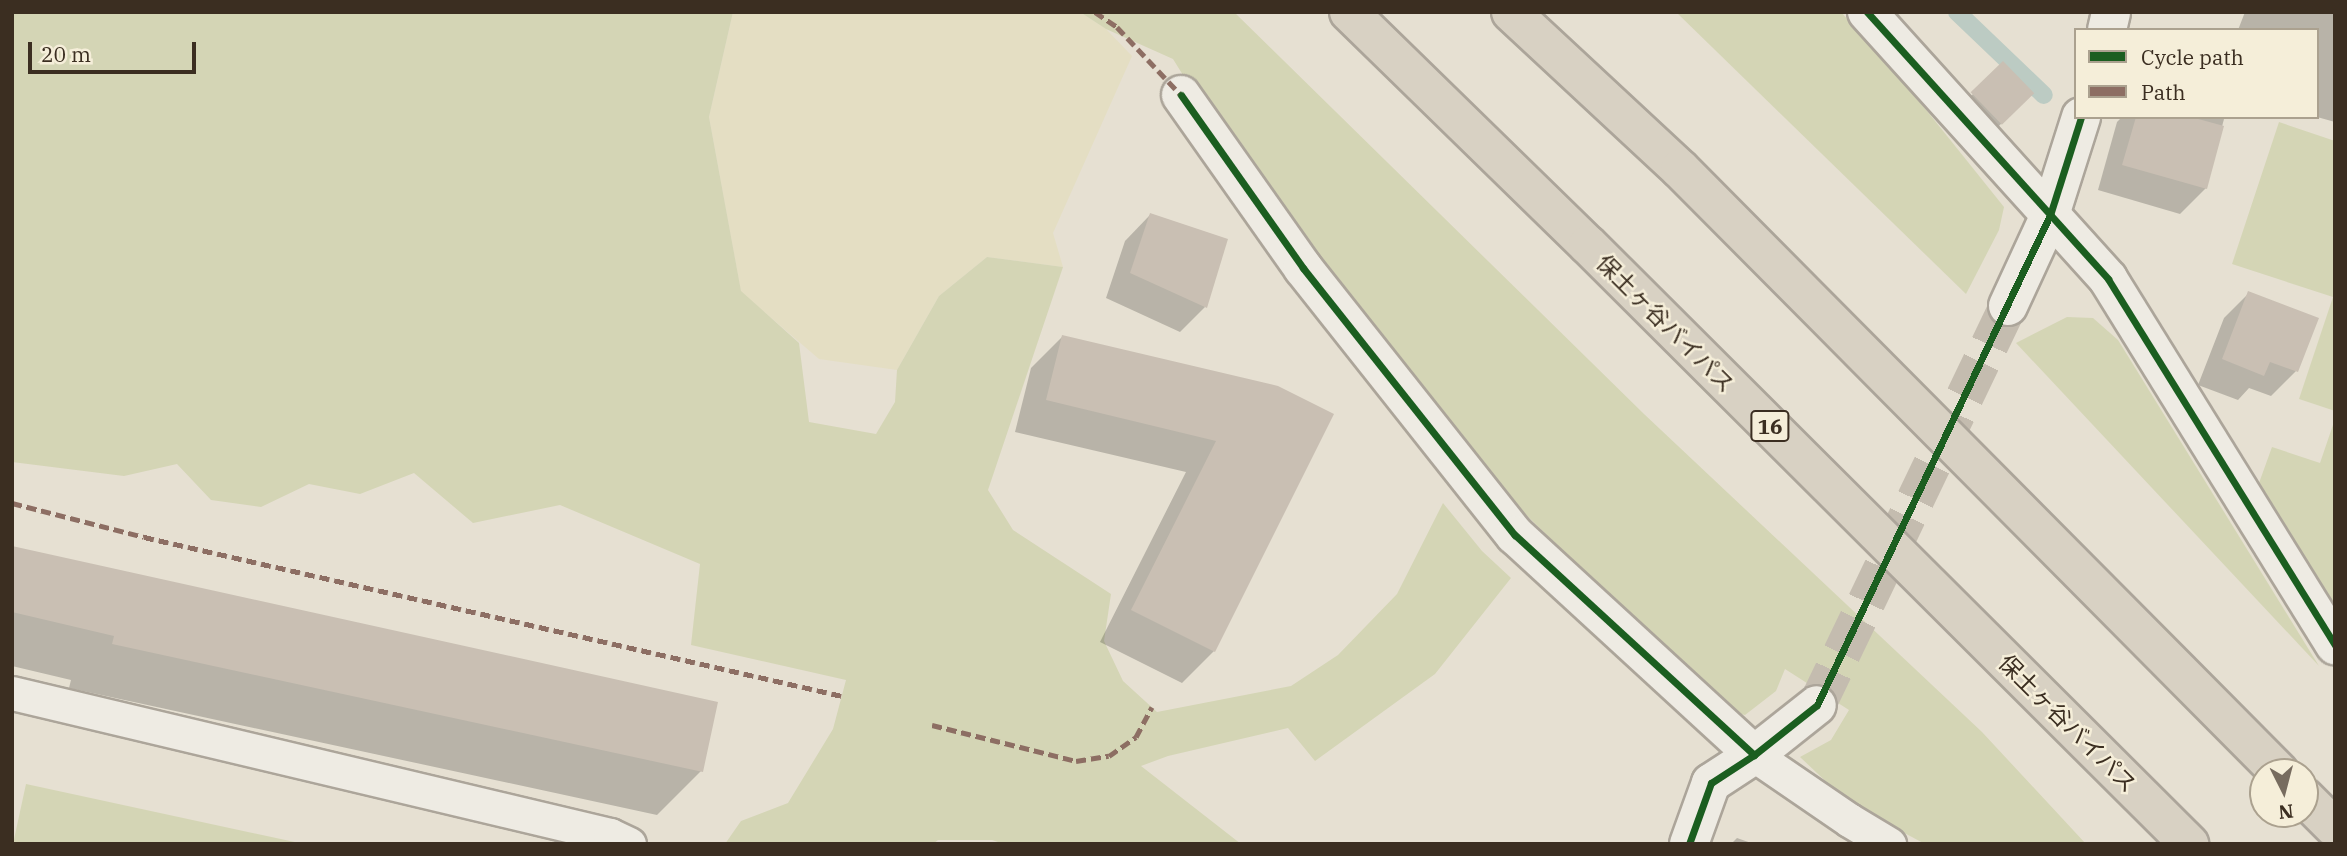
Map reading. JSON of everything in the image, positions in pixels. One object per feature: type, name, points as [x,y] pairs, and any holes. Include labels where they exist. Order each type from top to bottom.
[{"type":"highway","name":"保土ヶ谷バイパス","points":[[1349,12],[1588,245],[2189,844]]},
{"type":"highway","points":[[1511,12],[1679,169],[2265,758]]},
{"type":"highway","points":[[2319,812],[2335,828]]},
{"type":"street","points":[[1867,12],[2108,279],[2335,645]]},
{"type":"street","points":[[1181,95],[1303,268],[1515,535],[1754,755]]},
{"type":"street","points":[[2008,306],[2050,215],[2080,119]]},
{"type":"street","points":[[1689,844],[1711,783],[1754,755],[1817,705]]},
{"type":"lane","points":[[12,693],[596,832],[629,844]]},
{"type":"lane","points":[[1754,755],[1889,844]]},
{"type":"shaded area","points":[[733,12],[1080,12],[1106,29],[1132,56],[1053,233],[1063,267],[987,257],[939,296],[897,370],[819,359],[741,292],[709,117]]},
{"type":"green space","points":[[12,12],[733,12],[709,117],[741,291],[799,343],[809,422],[876,434],[895,402],[897,370],[939,296],[987,257],[1063,267],[988,490],[1013,530],[1111,594],[1104,641],[1123,681],[1157,712],[1291,686],[1338,655],[1397,594],[1443,503],[1482,551],[1511,578],[1435,674],[1315,761],[1288,728],[1168,756],[1141,766],[1241,844],[1004,844],[992,840],[938,840],[933,844],[725,844],[741,821],[788,803],[833,729],[846,680],[691,645],[700,564],[560,505],[473,523],[414,473],[360,494],[309,484],[261,507],[211,500],[177,464],[124,476],[12,462]]},
{"type":"green space","points":[[1080,12],[1234,12],[1644,414],[1982,732],[2086,844],[1925,844],[1882,821],[1835,790],[1800,757],[1831,740],[1849,710],[1785,669],[1776,691],[1745,715],[1726,710],[1514,503],[1217,130],[1173,59],[1106,29]]},
{"type":"green space","points":[[1676,12],[1841,12],[1907,86],[2004,207],[1999,230],[1966,294]]},
{"type":"green space","points":[[2279,122],[2335,141],[2335,411],[2299,399],[2333,297],[2232,264]]},
{"type":"green space","points":[[2067,317],[2093,318],[2118,340],[2319,666],[2016,343]]},
{"type":"green space","points":[[2335,419],[2335,606],[2259,483],[2272,447],[2320,463]]},
{"type":"green space","points":[[26,784],[304,844],[13,844]]},
{"type":"building","points":[[2003,61],[2034,93],[2002,125],[1971,92]]},
{"type":"building","points":[[2135,119],[2198,119],[2224,126],[2207,189],[2122,165]]},
{"type":"building","points":[[1150,213],[1228,239],[1207,308],[1130,273]]},
{"type":"building","points":[[2248,291],[2319,318],[2298,372],[2270,362],[2264,376],[2222,359]]},
{"type":"building","points":[[1062,335],[1278,386],[1334,414],[1215,652],[1131,610],[1216,441],[1046,400]]},
{"type":"building","points":[[12,546],[718,702],[703,772],[112,644],[114,636],[12,612]]},
{"type":"waterway","points":[[1957,12],[2044,95]]},
{"type":"tunnel","points":[[1817,705],[2008,306]]},
{"type":"marked path","points":[[1095,12],[1117,27],[1181,95]]},
{"type":"marked path","points":[[12,503],[144,537],[842,696]]},
{"type":"marked path","points":[[932,725],[1076,761],[1109,756],[1136,737],[1152,707]]},
{"type":"cycle path","points":[[1867,12],[2108,279],[2335,645]]},
{"type":"cycle path","points":[[1181,95],[1303,268],[1515,535],[1754,755]]},
{"type":"cycle path","points":[[1689,844],[1711,783],[1754,755],[1817,705],[2050,215],[2080,119]]}]
